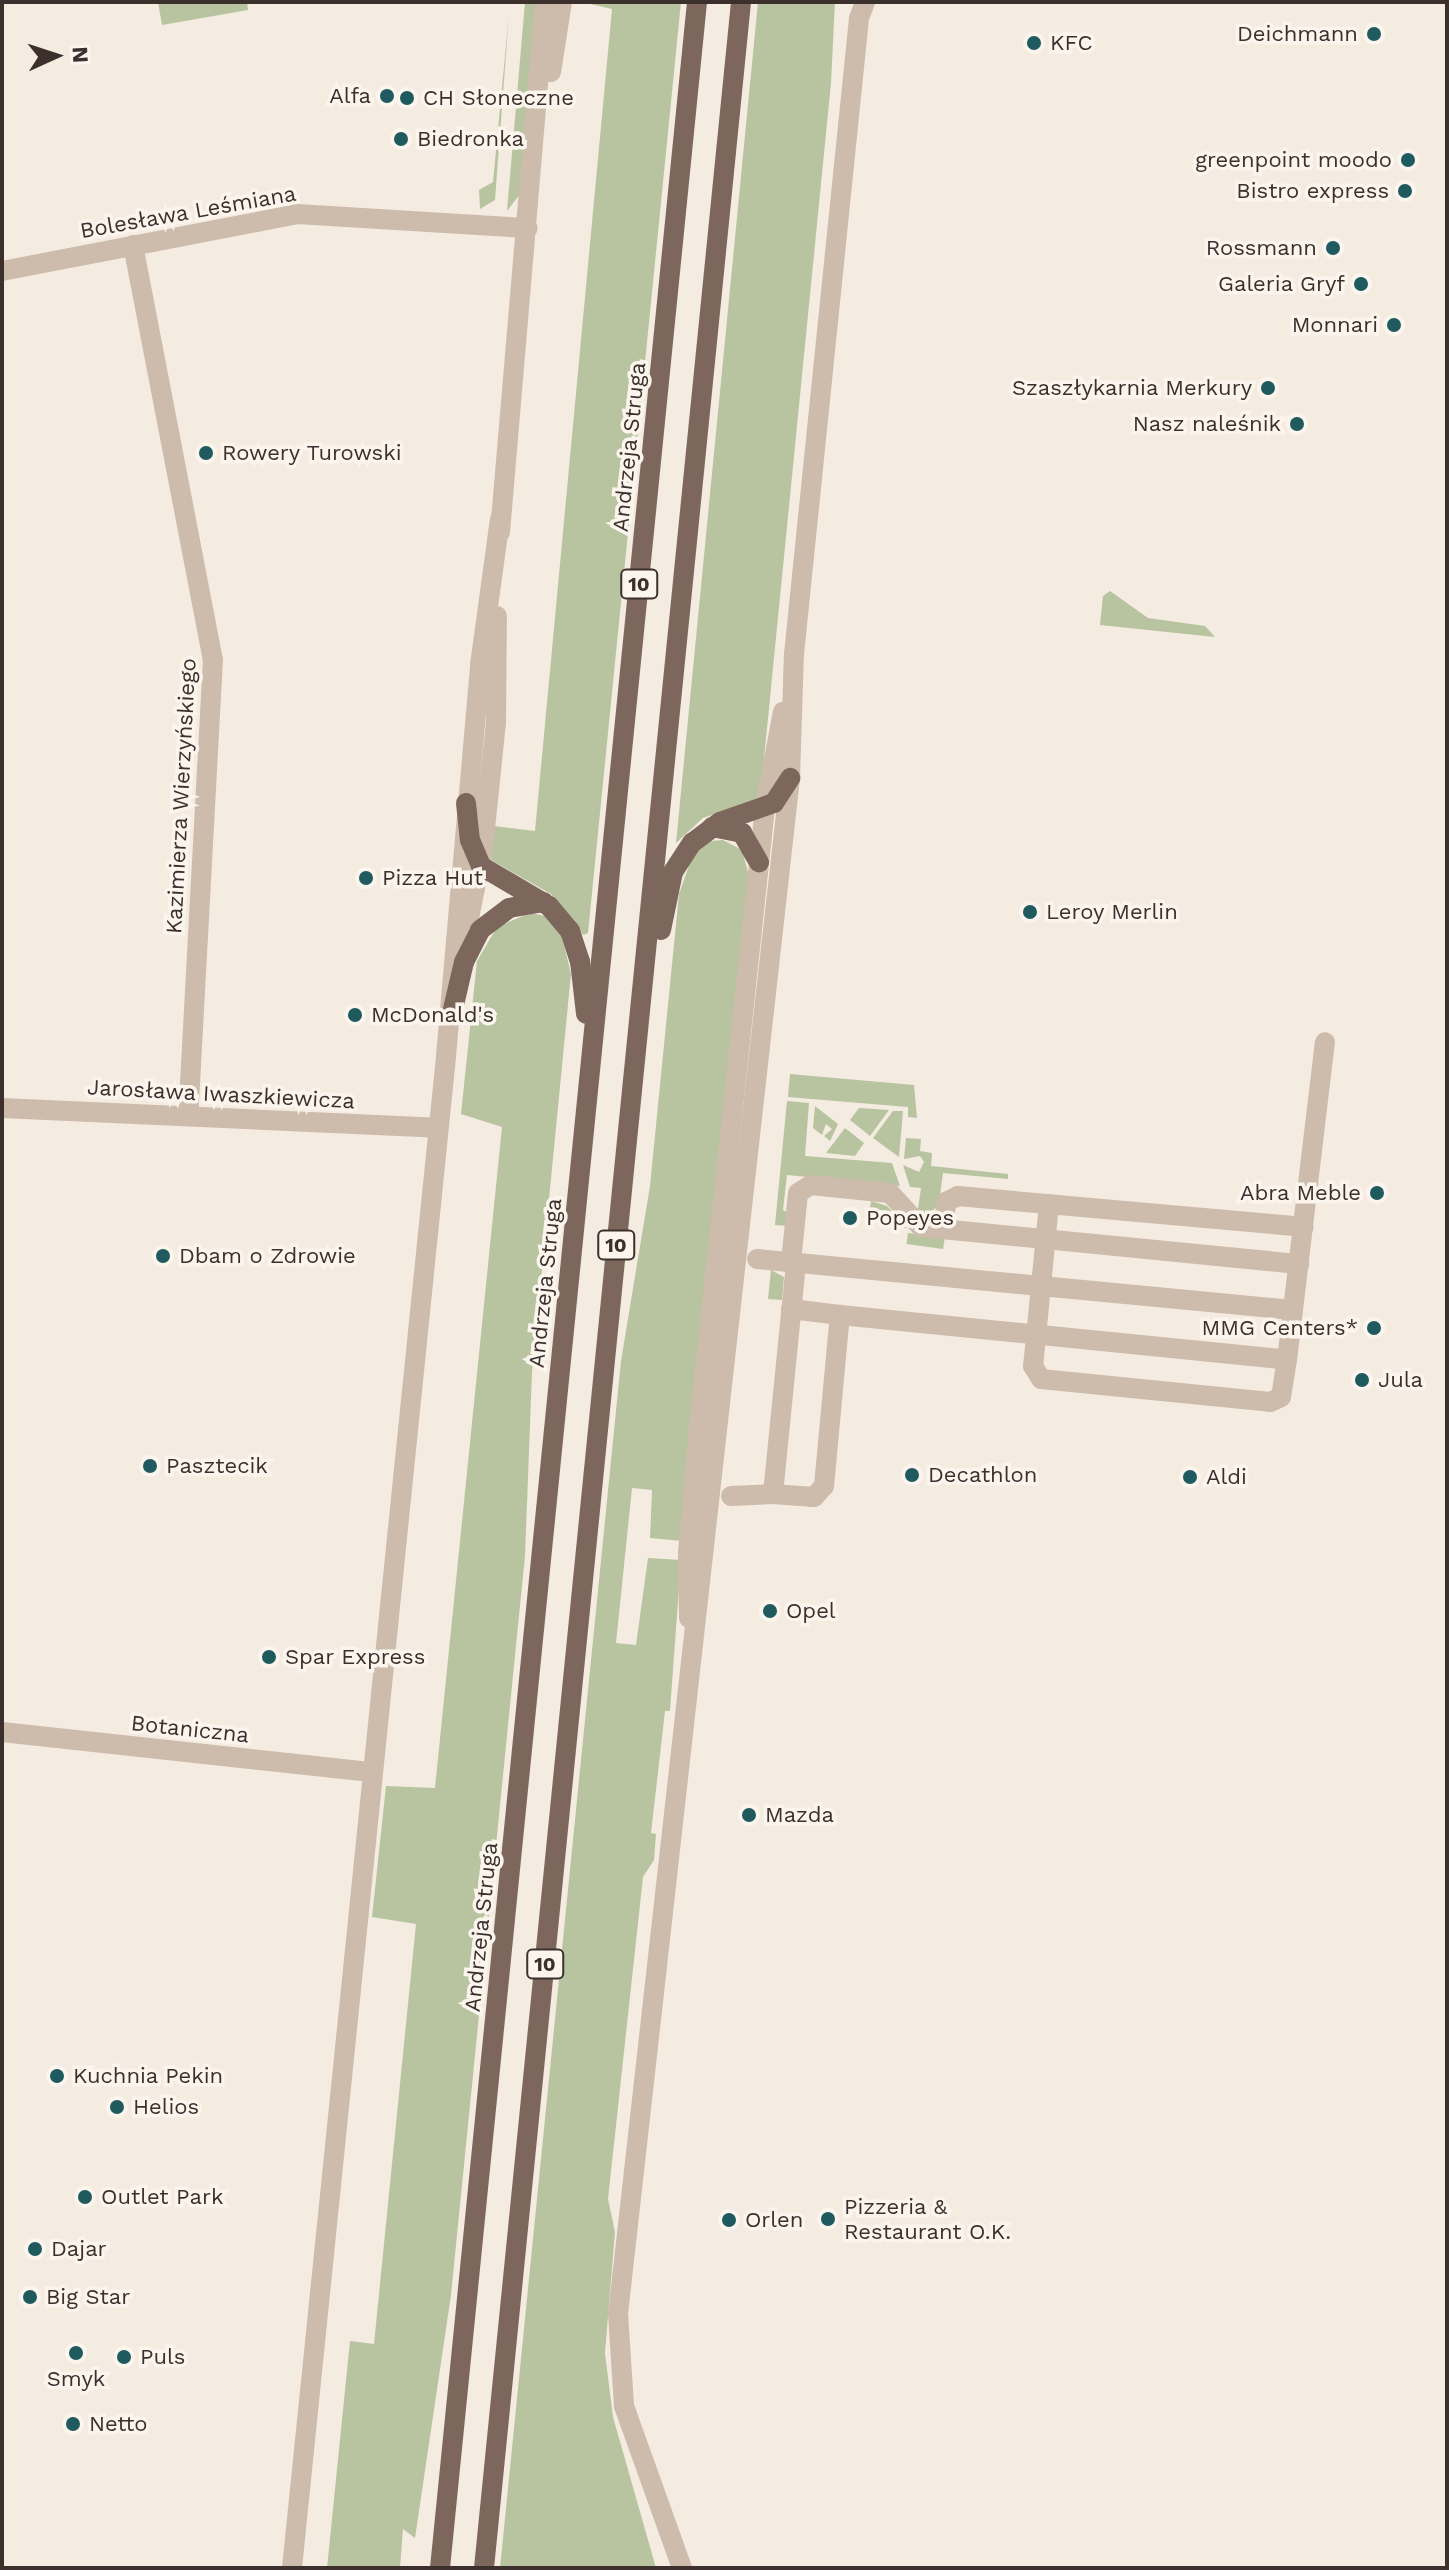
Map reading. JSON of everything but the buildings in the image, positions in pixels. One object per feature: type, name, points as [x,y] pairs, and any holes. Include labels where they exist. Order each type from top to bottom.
[{"type":"main road","name":"Andrzeja Struga","points":[[440,2568],[697,2]]},
{"type":"main road","name":"10","points":[[484,2568],[741,2]]},
{"type":"main road","points":[[628,1132],[668,887],[686,850],[708,828],[765,807],[779,798],[790,778]]},
{"type":"main road","points":[[466,803],[470,840],[481,866],[544,902],[570,931],[583,978],[581,1166]]},
{"type":"main road","points":[[708,828],[730,827],[742,833],[759,863]]},
{"type":"main road","points":[[453,1009],[464,962],[480,930],[509,908],[544,902]]},
{"type":"street","points":[[534,179],[545,2]]},
{"type":"street","points":[[292,2568],[446,1056],[466,803],[500,519],[528,228],[562,2]]},
{"type":"street","points":[[690,1646],[702,1594],[790,778],[792,669],[860,7]]},
{"type":"street","name":"Bolesława Leśmiana","points":[[2,271],[297,214],[528,228]]},
{"type":"street","name":"Kazimierza Wierzyńskiego","points":[[133,245],[213,659],[188,1116]]},
{"type":"street","points":[[446,1056],[481,866],[496,712],[500,519]]},
{"type":"street","points":[[682,2568],[627,2416],[618,2330],[690,1646],[690,1521],[765,807],[792,669]]},
{"type":"street","points":[[1049,1204],[1033,1366],[1041,1379],[1270,1402],[1281,1397],[1325,1042]]},
{"type":"street","name":"Jarosława Iwaszkiewicza","points":[[2,1108],[438,1128]]},
{"type":"street","points":[[773,1494],[791,1309],[798,1193],[806,1185],[890,1193],[921,1227],[1299,1264]]},
{"type":"street","points":[[944,1229],[946,1202],[951,1196],[1304,1227]]},
{"type":"street","points":[[757,1259],[1293,1310]]},
{"type":"street","points":[[791,1309],[1287,1360]]},
{"type":"street","points":[[731,1496],[773,1494],[814,1497],[824,1486],[840,1315]]},
{"type":"street","name":"Botaniczna","points":[[2,1732],[372,1772]]},
{"type":"green space","points":[[158,2],[247,2],[248,10],[162,25]]},
{"type":"green space","points":[[525,2],[538,2],[520,194],[507,211]]},
{"type":"green space","points":[[582,2],[681,2],[588,933],[583,935],[551,894],[491,860],[494,826],[535,831],[612,9]]},
{"type":"green space","points":[[758,2],[835,2],[831,83],[760,799],[703,818],[676,843]]},
{"type":"green space","points":[[509,14],[495,200],[480,209],[479,190],[493,182]]},
{"type":"green space","points":[[1110,591],[1148,618],[1205,626],[1215,637],[1100,625],[1103,596]]},
{"type":"green space","points":[[723,840],[742,850],[751,883],[682,1541],[650,1538],[652,1490],[632,1488],[616,1643],[636,1645],[648,1558],[681,1560],[670,1711],[665,1711],[651,1833],[656,1834],[654,1860],[643,1877],[608,2199],[615,2232],[605,2353],[613,2417],[656,2568],[500,2568],[621,1361],[650,1186],[679,894],[693,854],[710,841]]},
{"type":"green space","points":[[530,913],[546,916],[561,932],[571,974],[532,1373],[525,1556],[451,2295],[415,2538],[403,2529],[400,2568],[327,2568],[350,2341],[374,2344],[416,1924],[372,1917],[386,1786],[435,1788],[502,1127],[461,1114],[477,961],[497,927]]},
{"type":"green space","points":[[790,1074],[914,1085],[917,1118],[908,1117],[908,1107],[788,1097]]},
{"type":"green space","points":[[787,1101],[809,1103],[805,1156],[892,1163],[900,1186],[787,1175],[783,1210],[790,1214],[789,1226],[775,1225]]},
{"type":"green space","points":[[815,1106],[838,1124],[830,1141],[824,1136],[832,1129],[826,1124],[822,1135],[813,1128]]},
{"type":"green space","points":[[859,1108],[889,1110],[870,1136],[850,1120]]},
{"type":"green space","points":[[893,1111],[903,1111],[899,1157],[873,1138]]},
{"type":"green space","points":[[845,1128],[864,1143],[855,1156],[826,1153]]},
{"type":"green space","points":[[906,1138],[921,1139],[920,1151],[932,1153],[931,1166],[1008,1174],[1008,1179],[943,1173],[939,1203],[927,1218],[918,1209],[921,1188],[910,1187],[903,1165],[919,1172],[924,1162],[920,1156],[904,1159]]},
{"type":"green space","points":[[871,1201],[887,1206],[907,1228],[890,1226],[890,1211],[870,1209]]},
{"type":"green space","points":[[908,1233],[945,1238],[943,1249],[906,1244]]},
{"type":"green space","points":[[771,1270],[784,1277],[782,1300],[768,1299]]},
{"type":"place","name":"Deichmann","points":[[1374,34]]},
{"type":"place","name":"KFC","points":[[1034,43]]},
{"type":"place","name":"Alfa","points":[[387,96]]},
{"type":"place","name":"CH Słoneczne","points":[[407,98]]},
{"type":"place","name":"Biedronka","points":[[401,139]]},
{"type":"place","name":"greenpoint moodo","points":[[1408,160]]},
{"type":"place","name":"Bistro express","points":[[1405,191]]},
{"type":"place","name":"Rossmann","points":[[1333,248]]},
{"type":"place","name":"Galeria Gryf","points":[[1361,284]]},
{"type":"place","name":"Monnari","points":[[1394,325]]},
{"type":"place","name":"Szaszłykarnia Merkury","points":[[1268,388]]},
{"type":"place","name":"Nasz naleśnik","points":[[1297,424]]},
{"type":"place","name":"Rowery Turowski","points":[[206,453]]},
{"type":"place","name":"Pizza Hut","points":[[366,878]]},
{"type":"place","name":"Leroy Merlin","points":[[1030,912]]},
{"type":"place","name":"McDonald's","points":[[355,1015]]},
{"type":"place","name":"Abra Meble","points":[[1377,1193]]},
{"type":"place","name":"Popeyes","points":[[850,1218]]},
{"type":"place","name":"Dbam o Zdrowie","points":[[163,1256]]},
{"type":"place","name":"MMG Centers*","points":[[1374,1328]]},
{"type":"place","name":"Jula","points":[[1362,1380]]},
{"type":"place","name":"Pasztecik","points":[[150,1466]]},
{"type":"place","name":"Decathlon","points":[[912,1475]]},
{"type":"place","name":"Aldi","points":[[1190,1477]]},
{"type":"place","name":"Opel","points":[[770,1611]]},
{"type":"place","name":"Spar Express","points":[[269,1657]]},
{"type":"place","name":"Mazda","points":[[749,1815]]},
{"type":"place","name":"Kuchnia Pekin","points":[[57,2076]]},
{"type":"place","name":"Helios","points":[[117,2107]]},
{"type":"place","name":"Outlet Park","points":[[85,2197]]},
{"type":"place","name":"Pizzeria & Restaurant O.K.","points":[[828,2219]]},
{"type":"place","name":"Orlen","points":[[729,2220]]},
{"type":"place","name":"Dajar","points":[[35,2249]]},
{"type":"place","name":"Big Star","points":[[30,2297]]},
{"type":"place","name":"Smyk","points":[[76,2353]]},
{"type":"place","name":"Puls","points":[[124,2357]]},
{"type":"place","name":"Netto","points":[[73,2424]]}]
